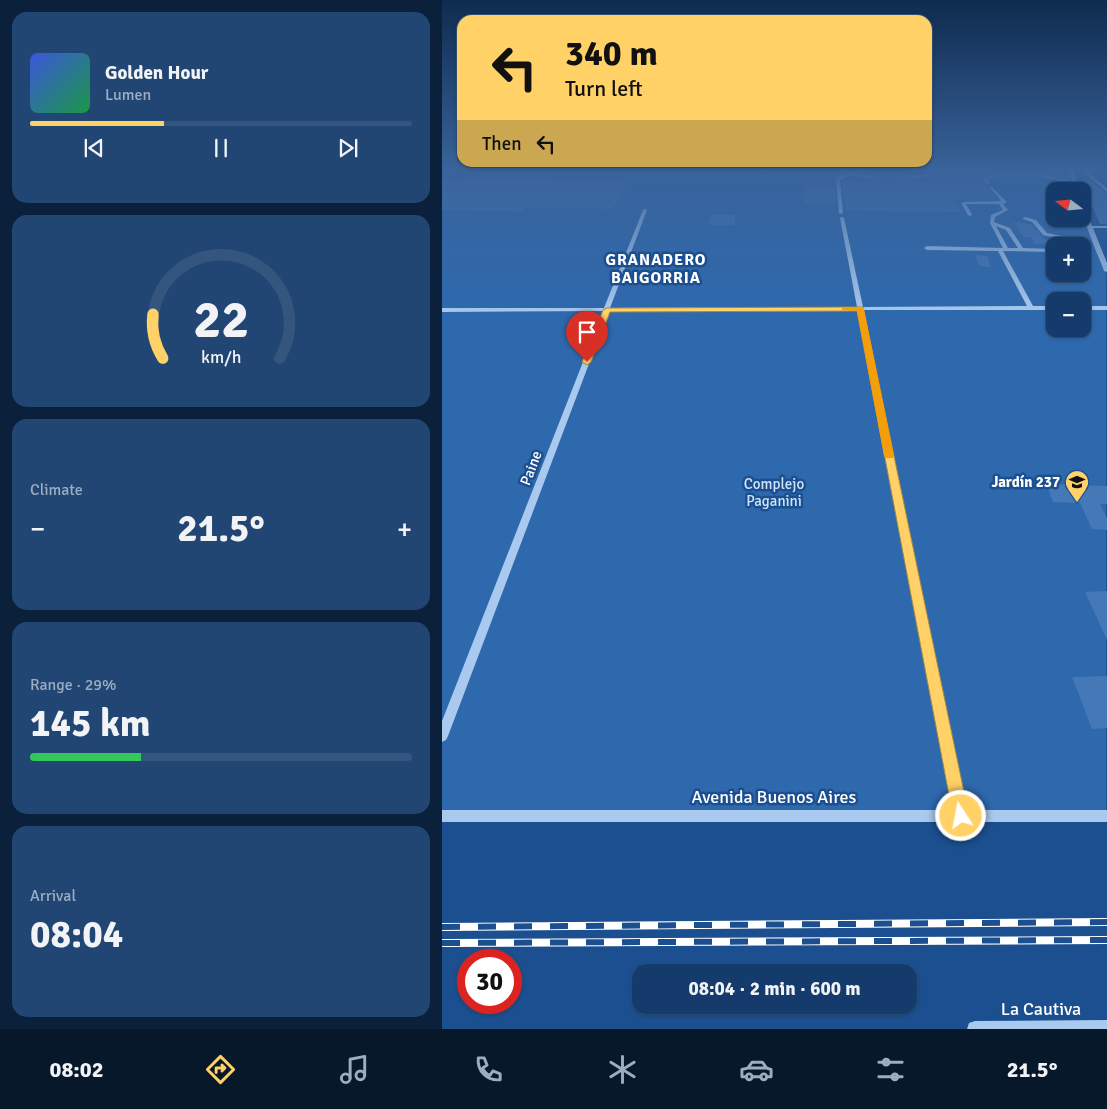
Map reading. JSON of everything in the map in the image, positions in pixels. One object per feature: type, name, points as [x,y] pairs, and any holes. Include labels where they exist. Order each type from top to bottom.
[{"type":"street","name":"Paine","points":[[442,736],[642,218]]},
{"type":"street","points":[[842,218],[961,816]]},
{"type":"street","points":[[993,218],[992,223],[1003,249],[1031,308]]},
{"type":"street","points":[[1025,218],[1034,221],[1045,234],[1059,237]]},
{"type":"street","points":[[992,223],[1008,229],[1021,249]]},
{"type":"street","points":[[1091,227],[1106,227]]},
{"type":"street","points":[[1090,228],[1106,270]]},
{"type":"street","points":[[927,248],[1046,250]]},
{"type":"street","points":[[442,310],[1046,308]]},
{"type":"street","points":[[1091,308],[1106,308]]},
{"type":"street","name":"Avenida Buenos Aires","points":[[442,816],[1106,816]]},
{"type":"street","name":"La Cautiva","points":[[975,1029],[1106,1028]]},
{"type":"green space","name":"Complejo Paganini","points":[[442,218],[1046,218],[1046,228],[1090,228],[1106,271],[1106,816],[442,816]]},
{"type":"building","points":[[710,218],[735,218],[735,225],[709,225]]},
{"type":"building","points":[[1097,218],[1107,218],[1107,224],[1100,224]]},
{"type":"building","points":[[1013,222],[1031,224],[1046,241],[1046,244],[1035,244],[1031,237],[1024,237]]},
{"type":"building","points":[[975,255],[987,256],[991,267],[979,266]]},
{"type":"building","points":[[1046,484],[1107,486],[1107,504],[1100,504],[1107,518],[1107,530],[1092,529],[1080,503],[1053,502]]},
{"type":"building","points":[[1107,591],[1107,640],[1085,592]]},
{"type":"building","points":[[1107,676],[1107,728],[1092,729],[1072,677]]},
{"type":"railway","points":[[442,927],[1107,922]]},
{"type":"railway","points":[[442,943],[1107,940]]},
{"type":"slow traffic","points":[[845,309],[860,309],[889,456]]},
{"type":"place","name":"Jardín 237","points":[[1077,503]]},
{"type":"district","name":"GRANADERO BAIGORRIA","points":[[656,268]]},
{"type":"route","points":[[587,362],[607,310],[860,309],[961,816]]}]
